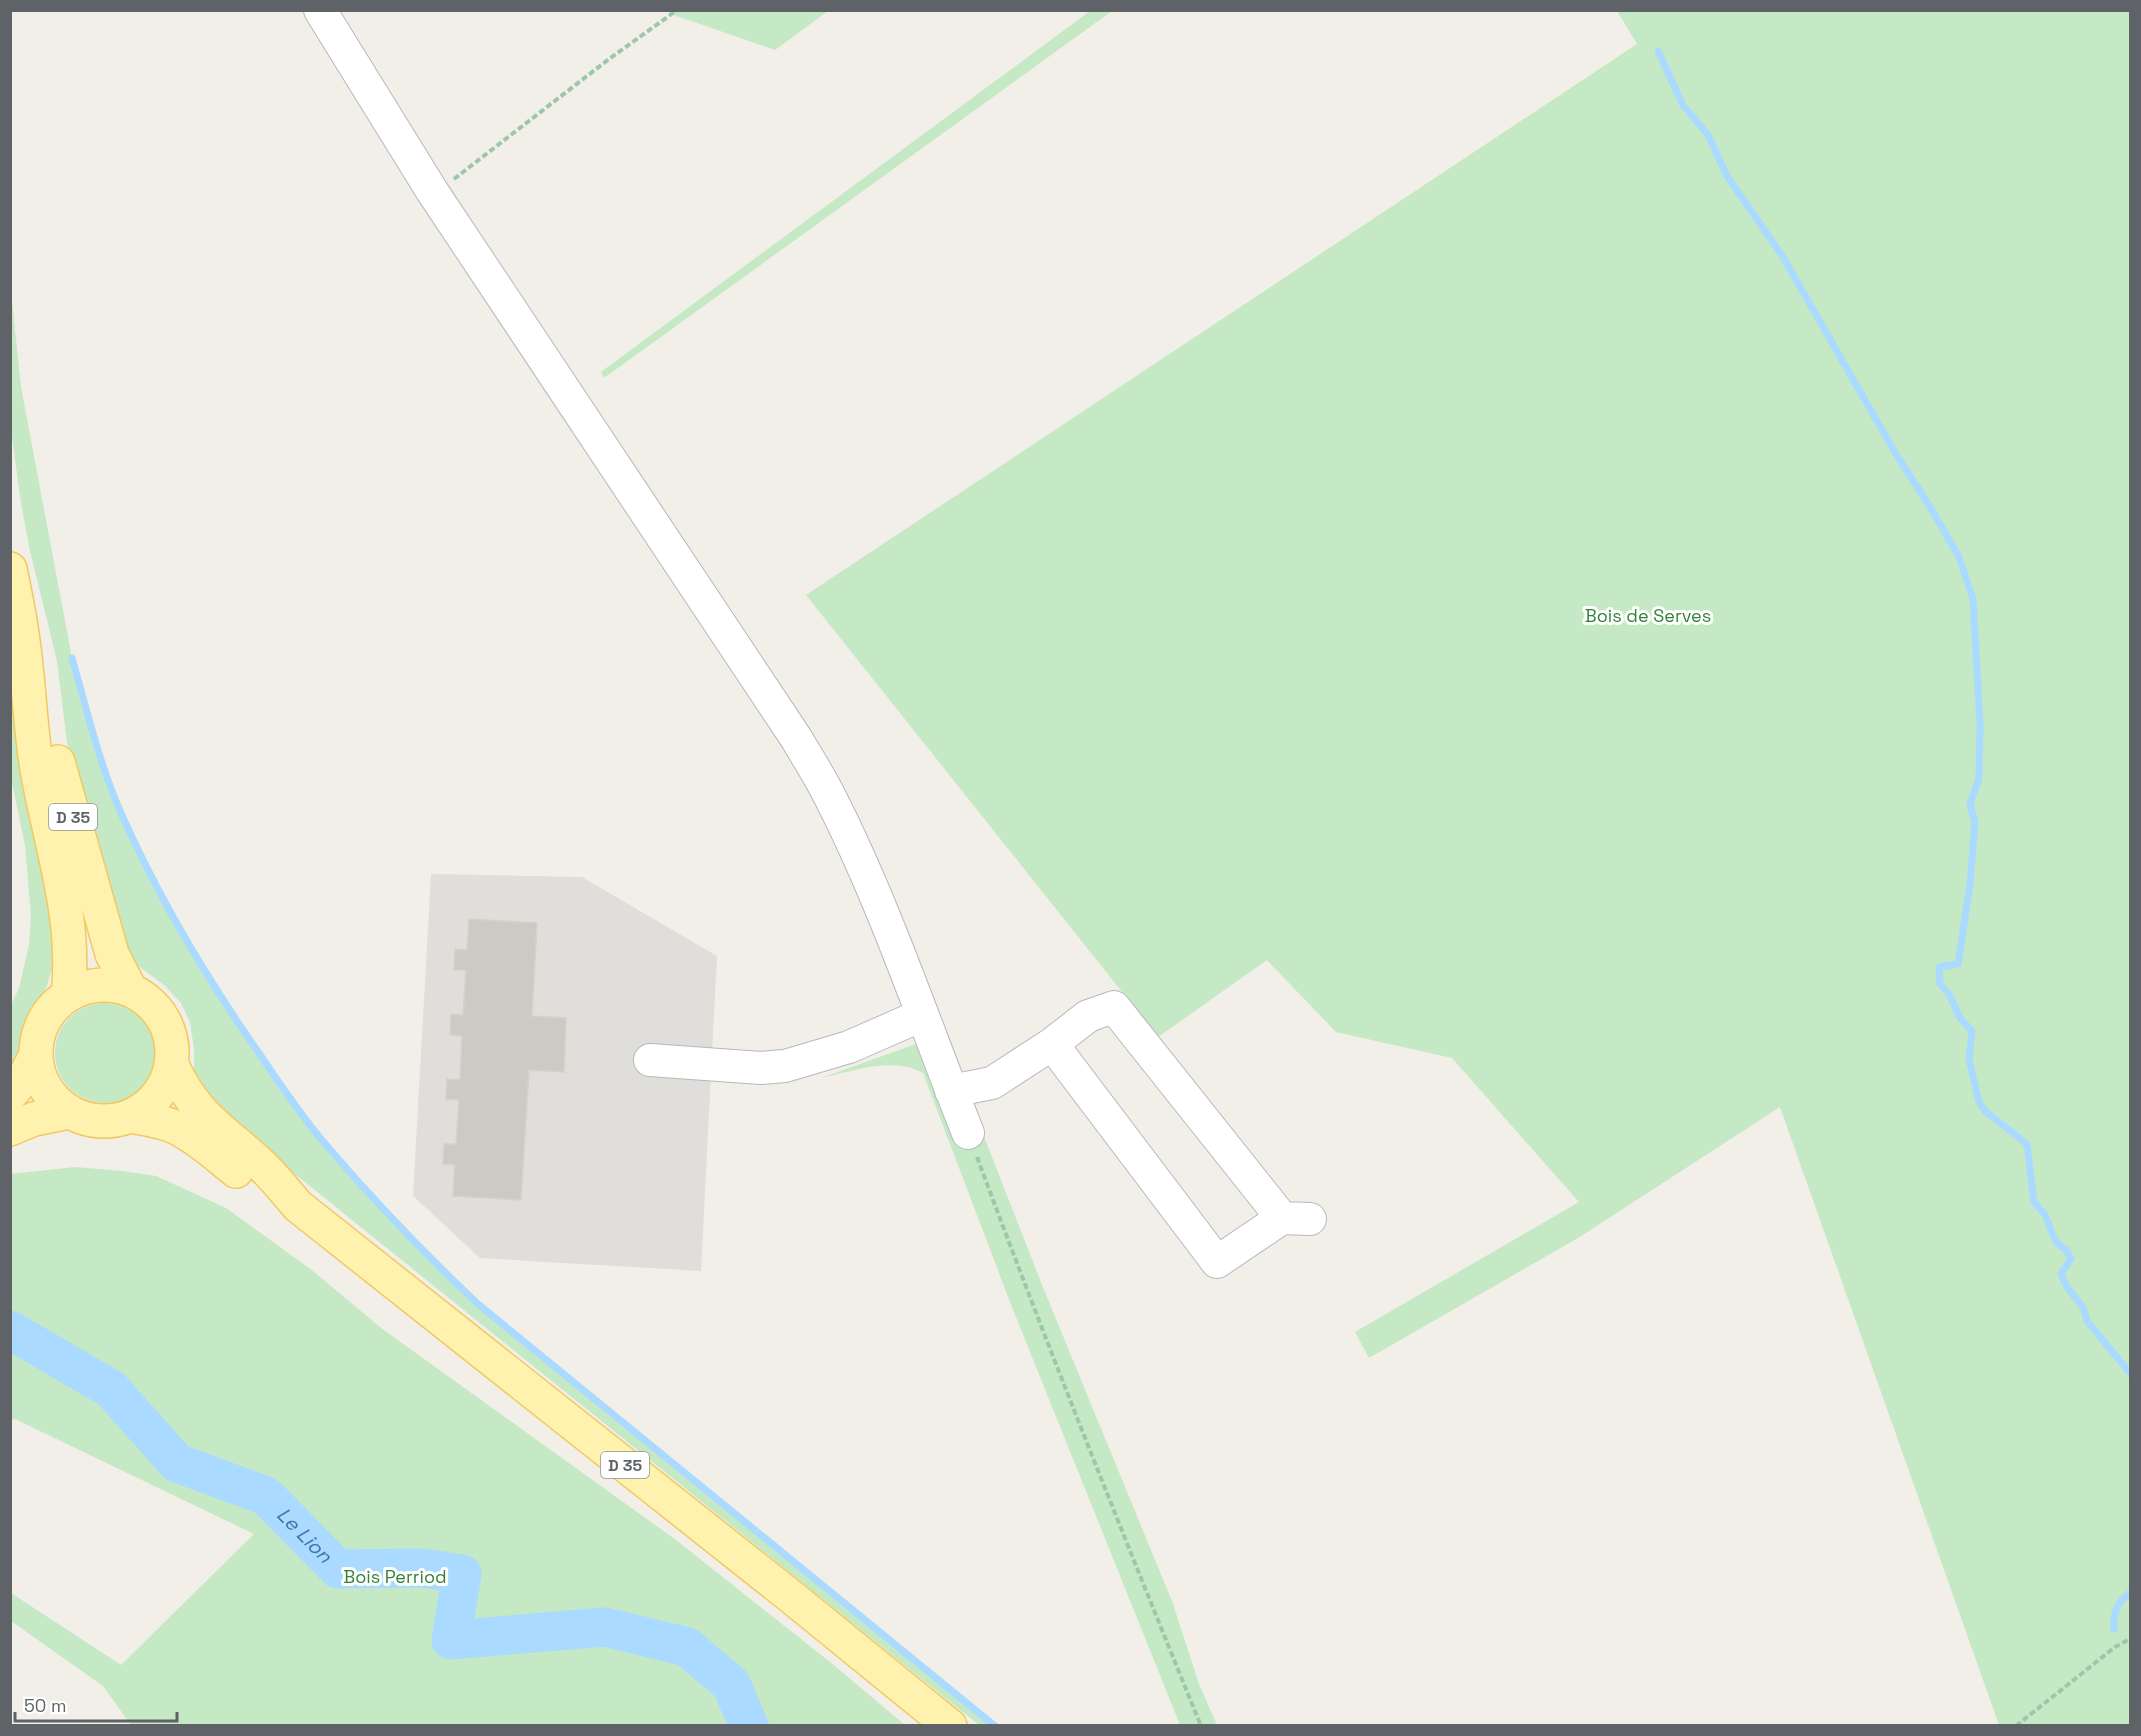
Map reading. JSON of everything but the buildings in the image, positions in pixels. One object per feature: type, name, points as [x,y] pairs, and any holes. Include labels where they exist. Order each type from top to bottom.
[{"type":"main road","name":"D 35","points":[[10,569],[23,642],[38,771],[67,914],[68,994]]},
{"type":"main road","name":"D 35","points":[[23,642],[47,719],[112,954],[130,989]]},
{"type":"main road","points":[[98,984],[130,989],[152,1004],[171,1037],[171,1063],[166,1082],[148,1106],[130,1116],[99,1121],[78,1117],[49,1094],[37,1069],[39,1034],[47,1014],[68,994],[78,990],[98,984]]},
{"type":"main road","points":[[10,1095],[24,1078],[36,1055]]},
{"type":"main road","name":"D 35","points":[[171,1063],[187,1095],[200,1111],[232,1142],[258,1162],[298,1206],[780,1587],[950,1725]]},
{"type":"main road","points":[[10,1129],[34,1119],[69,1112]]},
{"type":"main road","name":"D 35","points":[[130,1116],[176,1128],[246,1178],[298,1206]]},
{"type":"lane","points":[[320,10],[432,191],[796,738],[828,792],[858,856],[900,957],[968,1133]]},
{"type":"lane","points":[[951,1091],[992,1083],[1052,1044],[1088,1016],[1114,1007],[1296,1219],[1217,1262],[1052,1044]]},
{"type":"lane","points":[[650,1060],[760,1068],[785,1066],[849,1047],[922,1015]]},
{"type":"path","points":[[432,191],[454,178],[677,10]]},
{"type":"path","points":[[968,1133],[1106,1494],[1201,1725]]},
{"type":"path","points":[[2016,1725],[2115,1647],[2130,1639]]},
{"type":"shaded area","points":[[431,874],[582,877],[717,956],[701,1271],[480,1258],[413,1196]]},
{"type":"green space","points":[[669,11],[828,11],[775,50],[671,14]]},
{"type":"green space","points":[[1090,11],[1112,11],[604,378],[601,372]]},
{"type":"green space","name":"Bois de Serves","points":[[1617,11],[2130,11],[2130,1725],[1999,1725],[1780,1107],[1578,1238],[1369,1358],[1355,1332],[1579,1202],[1452,1058],[1336,1032],[1267,960],[1158,1037],[806,595],[1637,44]]},
{"type":"green space","points":[[10,282],[21,387],[72,658],[101,759],[121,812],[183,934],[225,1005],[320,1139],[423,1253],[478,1304],[995,1725],[979,1725],[244,1133],[205,1095],[194,1075],[194,1049],[190,1022],[181,1003],[164,985],[133,962],[125,943],[67,742],[57,661],[30,551],[11,430]]},
{"type":"green space","points":[[10,679],[45,881],[54,961],[46,989],[35,1003],[24,1024],[16,1063],[11,1071],[11,1005],[19,988],[29,945],[31,916],[25,845],[11,778]]},
{"type":"green space","points":[[105,1003],[124,1007],[140,1018],[151,1034],[155,1053],[151,1072],[140,1088],[124,1099],[105,1103],[86,1099],[70,1088],[59,1072],[55,1053],[59,1034],[70,1018],[86,1007]]},
{"type":"green space","points":[[944,1034],[1042,1285],[1172,1601],[1199,1684],[1217,1725],[1180,1725],[1010,1302],[923,1073],[912,1068],[886,1065],[821,1078]]},
{"type":"green space","name":"Bois Perriod","points":[[75,1167],[156,1176],[226,1208],[313,1271],[381,1328],[676,1540],[830,1662],[905,1725],[131,1725],[103,1686],[11,1621],[11,1593],[121,1665],[254,1534],[15,1419],[11,1420],[11,1174]]},
{"type":"waterway","points":[[1658,51],[1683,105],[1708,135],[1727,176],[1783,257],[1897,456],[1959,557],[1973,599],[1980,724],[1979,779],[1970,804],[1975,822],[1970,884],[1958,964],[1939,967],[1940,984],[1949,994],[1960,1018],[1972,1031],[1969,1059],[1979,1102],[1985,1111],[2027,1144],[2034,1202],[2045,1215],[2056,1242],[2066,1250],[2071,1259],[2061,1274],[2067,1287],[2083,1307],[2087,1321],[2130,1373]]},
{"type":"waterway","points":[[72,658],[106,775],[151,876],[203,968],[241,1027],[298,1109],[341,1162],[437,1265],[478,1304],[995,1726]]},
{"type":"waterway","name":"Le Lion","points":[[10,1330],[111,1389],[177,1463],[266,1496],[338,1569],[422,1568],[462,1574],[451,1640],[605,1627],[687,1647],[731,1684],[749,1726]]},
{"type":"waterway","points":[[2114,1629],[2117,1608],[2130,1593]]}]
